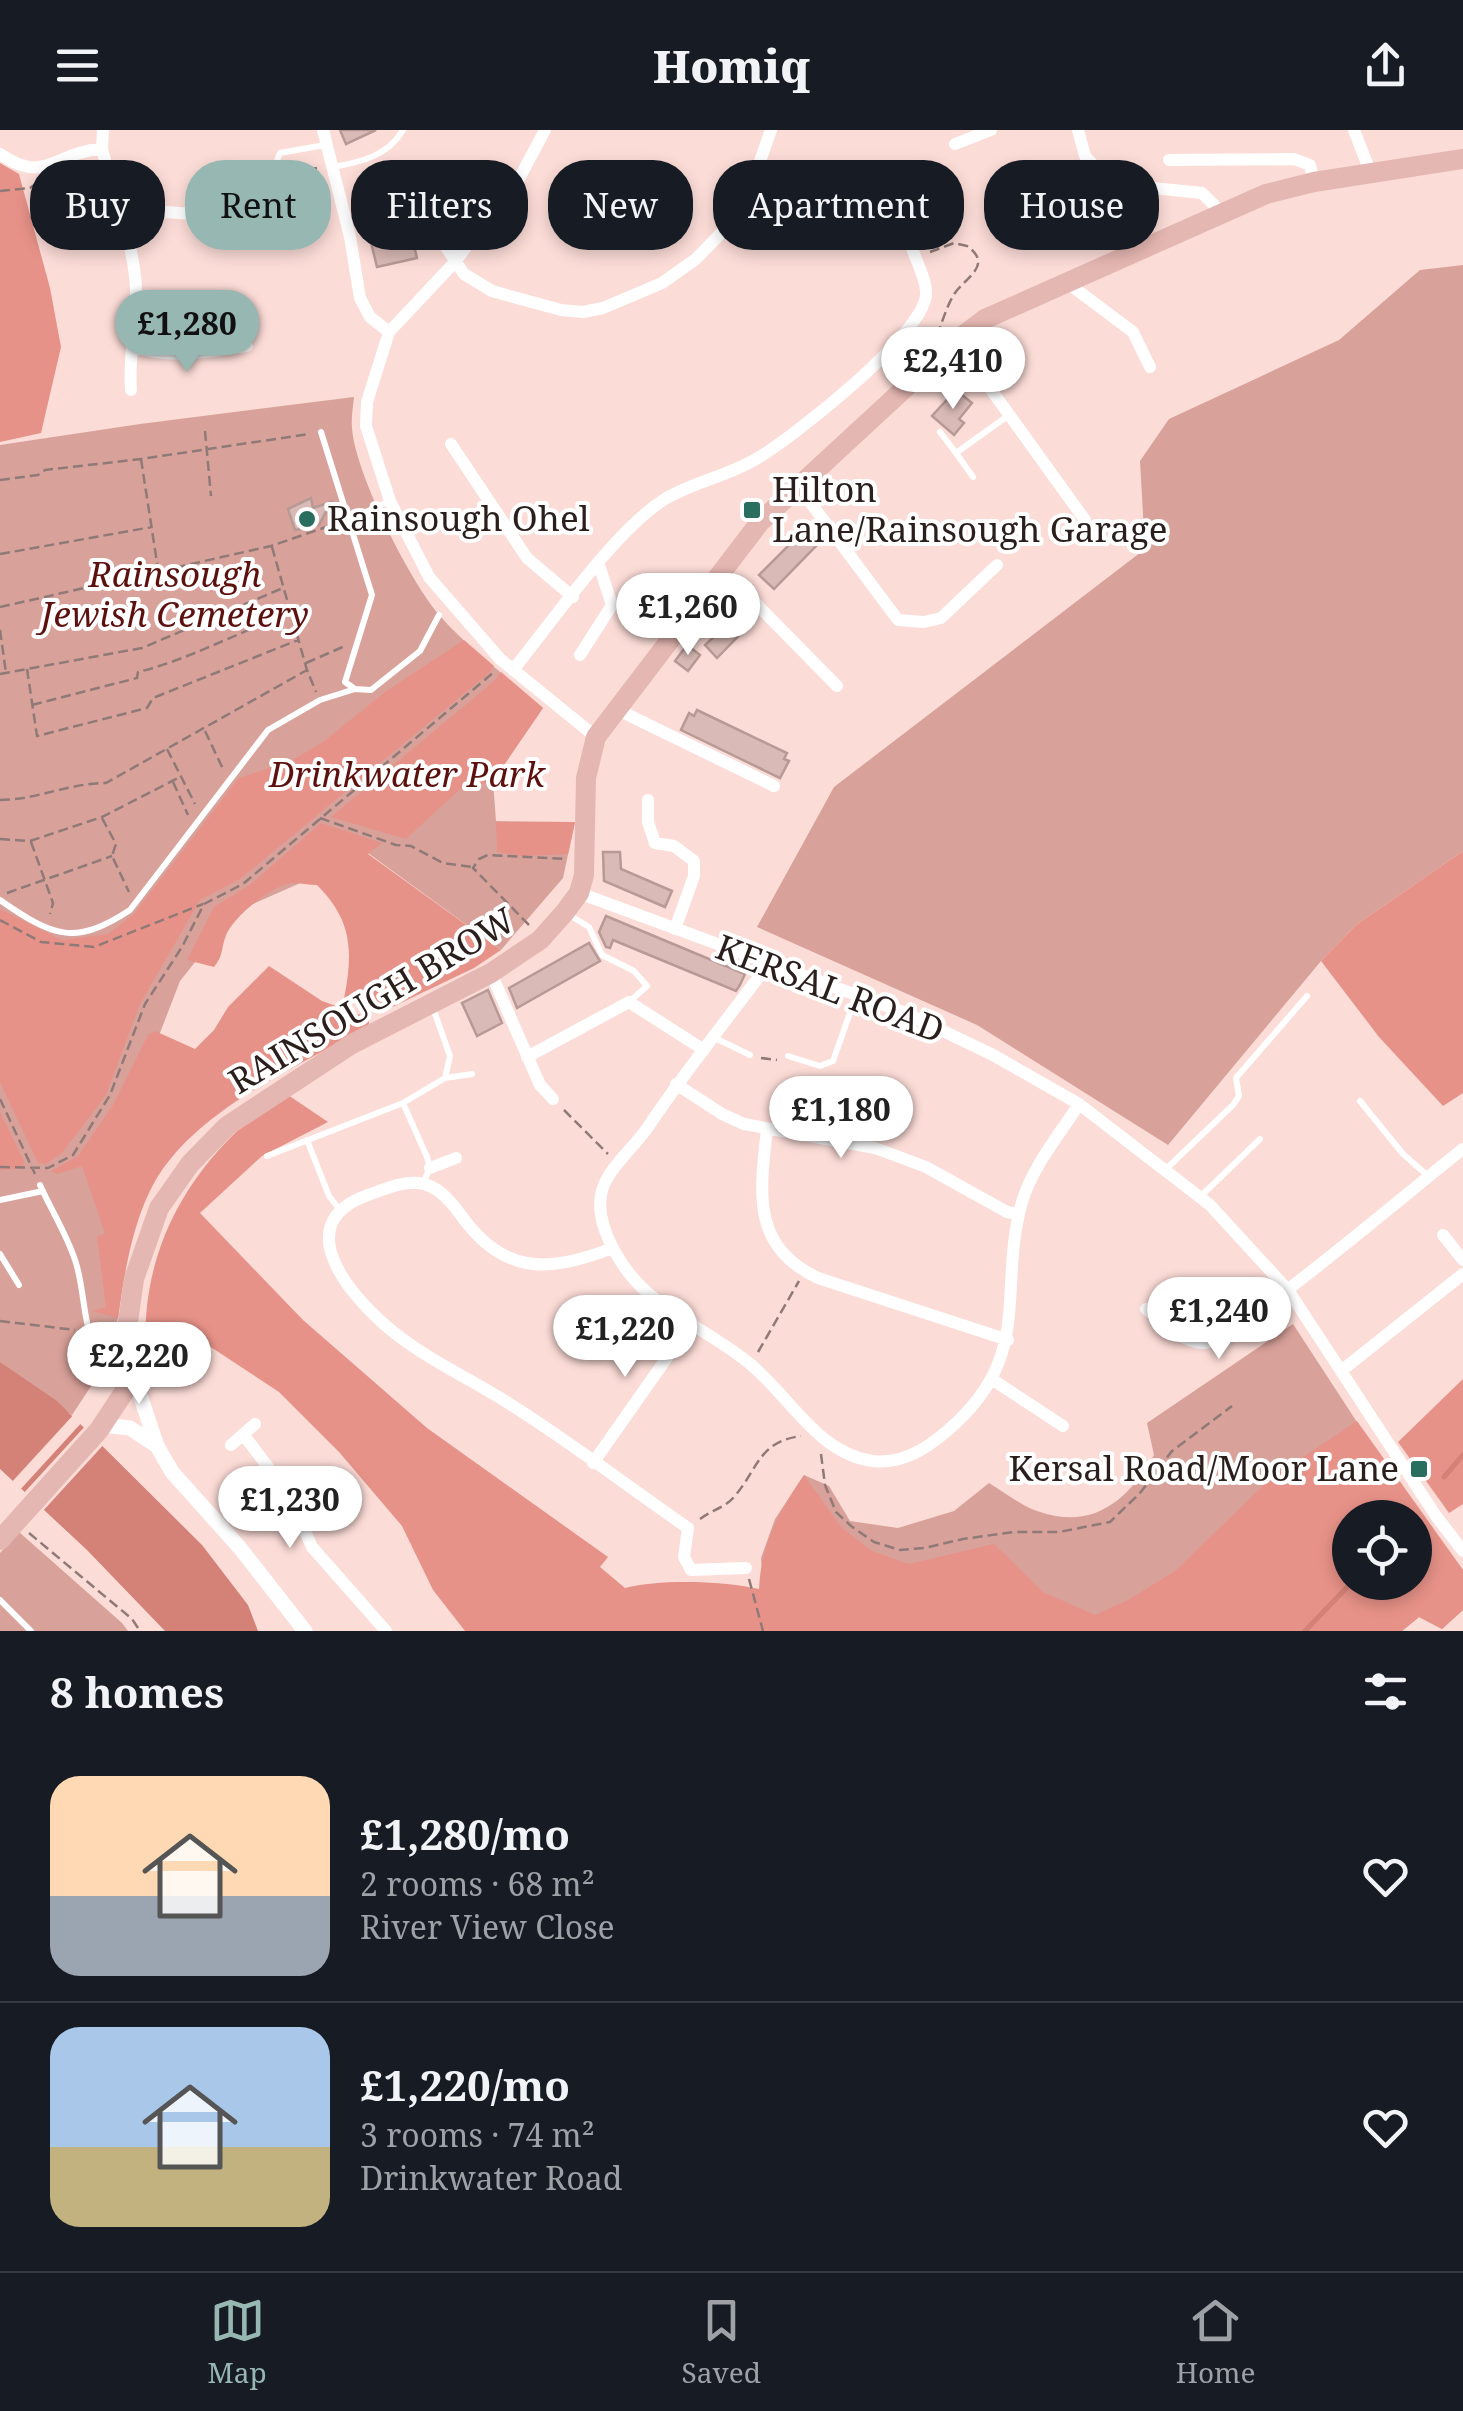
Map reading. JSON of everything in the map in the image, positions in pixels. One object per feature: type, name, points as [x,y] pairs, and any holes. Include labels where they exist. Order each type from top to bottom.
[{"type":"main road","points":[[579,893],[586,862],[586,778],[596,737],[760,522],[945,341],[1008,307],[1069,284],[1266,194],[1314,182],[1463,159]]},
{"type":"main road","name":"RAINSOUGH BROW","points":[[130,1383],[126,1336],[134,1278],[159,1208],[190,1164],[227,1126],[352,1044],[491,973],[540,940],[579,893]]},
{"type":"main road","points":[[0,1540],[102,1425],[130,1383]]},
{"type":"street","points":[[103,130],[105,160]]},
{"type":"street","points":[[323,130],[360,298],[370,316],[389,332]]},
{"type":"street","points":[[545,130],[520,177],[454,263],[389,332],[367,402],[366,426],[390,501],[429,577],[500,659],[596,737]]},
{"type":"street","points":[[447,250],[464,274],[492,291],[561,310],[583,312],[632,298],[696,259],[723,231],[751,187],[772,130]]},
{"type":"street","points":[[955,144],[991,130]]},
{"type":"street","points":[[1078,130],[1085,156],[1098,170],[1133,186],[1202,194],[1221,212]]},
{"type":"street","points":[[1354,130],[1372,174]]},
{"type":"street","points":[[63,160],[82,150],[102,149]]},
{"type":"street","points":[[0,154],[18,167],[30,168]]},
{"type":"street","points":[[1169,160],[1294,159],[1310,165],[1314,182]]},
{"type":"street","points":[[129,250],[136,283],[131,390]]},
{"type":"street","points":[[514,670],[624,535],[665,499],[754,460],[802,429],[881,358],[919,318],[927,293],[913,253]]},
{"type":"street","points":[[1069,284],[1133,332],[1150,367]]},
{"type":"street","points":[[945,341],[1010,414],[1085,520]]},
{"type":"street","points":[[132,346],[156,355],[247,346]]},
{"type":"street","points":[[451,444],[467,457],[527,558],[573,596]]},
{"type":"street","points":[[798,486],[898,620],[924,622],[941,618],[996,564]]},
{"type":"street","points":[[580,655],[612,605],[599,565]]},
{"type":"street","points":[[722,569],[837,686]]},
{"type":"street","points":[[616,709],[774,786]]},
{"type":"street","points":[[648,800],[648,822],[655,843],[674,846],[694,862],[694,876],[675,929]]},
{"type":"street","name":"KERSAL ROAD","points":[[579,893],[908,1014],[993,1055],[1080,1104],[1200,1197],[1288,1290],[1436,1516],[1463,1550]]},
{"type":"street","points":[[770,962],[606,1181],[601,1211],[613,1248],[648,1293],[750,1364],[818,1434],[854,1457],[882,1461],[923,1450],[962,1418],[992,1380],[1008,1340],[1011,1269],[1019,1214],[1029,1184],[1080,1104]]},
{"type":"street","points":[[491,973],[540,1085],[553,1099]]},
{"type":"street","points":[[527,1057],[629,1002],[704,1050]]},
{"type":"street","points":[[676,1084],[722,1114],[767,1129],[876,1148],[926,1167],[1007,1212],[1019,1214]]},
{"type":"street","points":[[767,1129],[764,1216],[779,1252],[803,1271],[1008,1340]]},
{"type":"street","points":[[1146,1309],[1181,1335],[1205,1343],[1216,1341],[1288,1290],[1463,1149]]},
{"type":"street","points":[[430,1168],[456,1158]]},
{"type":"street","points":[[613,1248],[562,1263],[508,1259],[484,1244],[449,1199],[423,1182],[359,1198],[330,1229],[331,1257],[341,1278],[370,1312],[442,1367],[504,1400],[688,1528],[684,1557],[692,1570],[746,1568]]},
{"type":"street","points":[[1443,1235],[1463,1260]]},
{"type":"street","points":[[1341,1371],[1463,1274]]},
{"type":"street","points":[[594,1463],[692,1322]]},
{"type":"street","points":[[992,1380],[1063,1426]]},
{"type":"street","points":[[130,1383],[140,1395],[157,1446],[172,1472],[240,1548],[305,1631]]},
{"type":"street","points":[[230,1444],[255,1424]]},
{"type":"street","points":[[102,1425],[130,1428],[157,1446]]},
{"type":"street","points":[[242,1434],[290,1494],[312,1547],[386,1631]]},
{"type":"lane","points":[[333,167],[361,162],[394,146],[403,130]]},
{"type":"lane","points":[[277,160],[280,153],[327,145]]},
{"type":"lane","points":[[956,453],[1010,414]]},
{"type":"lane","points":[[321,432],[372,595],[345,682],[354,689]]},
{"type":"lane","points":[[940,432],[973,477]]},
{"type":"lane","points":[[348,520],[390,501]]},
{"type":"lane","points":[[0,898],[59,934],[103,927],[135,904],[268,730],[320,700],[354,689],[371,690],[420,651],[438,614]]},
{"type":"lane","points":[[565,912],[589,927],[602,955],[634,971],[647,986],[629,1002]]},
{"type":"lane","points":[[788,1056],[820,1066],[832,1062],[856,995]]},
{"type":"lane","points":[[1165,1170],[1233,1105],[1240,1096],[1236,1078],[1307,996]]},
{"type":"lane","points":[[431,1002],[450,1056],[445,1078]]},
{"type":"lane","points":[[714,1037],[750,1054]]},
{"type":"lane","points":[[267,1156],[403,1102],[445,1078],[472,1074]]},
{"type":"lane","points":[[1360,1101],[1403,1154],[1428,1176]]},
{"type":"lane","points":[[403,1102],[430,1168],[423,1182]]},
{"type":"lane","points":[[307,1140],[329,1196],[342,1212]]},
{"type":"lane","points":[[1200,1197],[1260,1140]]},
{"type":"lane","points":[[0,1200],[41,1188],[76,1262],[86,1330],[110,1372],[130,1383]]},
{"type":"lane","points":[[0,1254],[19,1285]]},
{"type":"lane","points":[[0,1600],[31,1631]]},
{"type":"path","points":[[0,191],[30,188]]},
{"type":"path","points":[[913,253],[954,243],[967,246],[977,259],[972,276],[956,291],[945,341]]},
{"type":"path","points":[[205,432],[211,496]]},
{"type":"path","points":[[0,480],[38,475],[45,470],[321,432]]},
{"type":"path","points":[[141,459],[158,570]]},
{"type":"path","points":[[0,608],[271,546],[348,520]]},
{"type":"path","points":[[0,554],[152,527]]},
{"type":"path","points":[[271,546],[306,670],[320,700]]},
{"type":"path","points":[[0,674],[142,648],[283,588]]},
{"type":"path","points":[[32,705],[136,678],[138,672],[175,663],[249,628],[290,614]]},
{"type":"path","points":[[0,630],[6,673]]},
{"type":"path","points":[[27,669],[37,736],[147,708],[153,698],[298,640]]},
{"type":"path","points":[[305,664],[356,642]]},
{"type":"path","points":[[0,1167],[48,1168],[72,1155],[110,1095],[145,1004],[204,904],[243,884],[492,676],[500,659]]},
{"type":"path","points":[[0,800],[16,800],[80,783],[106,784],[306,670]]},
{"type":"path","points":[[204,728],[223,770]]},
{"type":"path","points":[[167,749],[195,804]]},
{"type":"path","points":[[0,839],[30,841],[102,817],[182,776]]},
{"type":"path","points":[[172,780],[193,827]]},
{"type":"path","points":[[102,817],[116,844],[112,856],[135,904]]},
{"type":"path","points":[[320,818],[396,845],[411,846],[443,863],[473,868],[540,940]]},
{"type":"path","points":[[30,841],[53,903],[45,928]]},
{"type":"path","points":[[473,868],[478,859],[488,855],[586,862]]},
{"type":"path","points":[[0,898],[112,856]]},
{"type":"path","points":[[750,1054],[773,1062],[788,1056]]},
{"type":"path","points":[[0,1099],[41,1188]]},
{"type":"path","points":[[553,1099],[618,1165]]},
{"type":"path","points":[[750,1364],[780,1320],[803,1271]]},
{"type":"path","points":[[0,1321],[86,1330]]},
{"type":"path","points":[[688,1528],[731,1502],[769,1447],[780,1439],[818,1434],[825,1485],[836,1512],[874,1542],[900,1550],[1014,1532],[1059,1532],[1110,1522],[1140,1493],[1172,1452],[1232,1406]]},
{"type":"path","points":[[20,1519],[132,1619],[140,1631]]},
{"type":"path","points":[[746,1568],[763,1631]]},
{"type":"green space","points":[[0,163],[19,174],[30,214],[30,250],[40,250],[61,347],[41,433],[0,442]]},
{"type":"green space","points":[[1463,265],[1463,851],[1356,925],[1321,961],[1168,1145],[977,1025],[757,927],[834,787],[1145,549],[1140,461],[1169,419],[1339,340],[1420,270]]},
{"type":"green space","points":[[354,397],[355,448],[373,498],[414,579],[452,628],[543,708],[493,781],[496,821],[575,822],[563,878],[501,950],[368,853],[235,912],[180,981],[112,1157],[124,1273],[118,1318],[99,1374],[72,1415],[0,1362],[0,445]]},
{"type":"green space","points":[[464,640],[494,666],[489,673],[240,879],[200,900],[140,1004],[106,1095],[62,1153],[46,1164],[38,1163],[0,1082],[0,909],[62,940],[108,934],[133,915],[239,778],[291,761],[323,742],[385,692]]},
{"type":"green space","name":"Drinkwater Park","points":[[501,672],[543,708],[493,781],[460,789],[406,839],[331,817],[494,681]]},
{"type":"green space","points":[[496,822],[575,822],[568,854],[522,856],[497,852]]},
{"type":"green space","points":[[321,823],[382,843],[368,854],[501,950],[474,968],[382,1012],[344,999],[349,952],[344,924],[317,885],[292,883],[264,896],[235,921],[214,967],[187,960],[214,907],[251,884]]},
{"type":"green space","points":[[1463,851],[1463,1093],[1443,1106],[1379,1037],[1321,961],[1356,925]]},
{"type":"green space","points":[[269,966],[322,1001],[369,1018],[369,1026],[230,1105],[182,1146],[162,1170],[144,1204],[118,1318],[92,1311],[106,1307],[97,1237],[105,1233],[82,1166],[57,1174],[51,1171],[78,1156],[113,1105],[148,1035],[155,1031],[195,1049],[214,1030],[228,1007]]},
{"type":"green space","points":[[288,1095],[328,1122],[262,1156],[200,1213],[303,1320],[427,1428],[608,1557],[600,1567],[625,1588],[692,1582],[759,1589],[763,1557],[773,1529],[804,1475],[841,1527],[872,1551],[909,1564],[994,1544],[1043,1592],[1095,1615],[1175,1571],[1269,1480],[1357,1421],[1413,1500],[1332,1500],[1332,1600],[1432,1600],[1432,1526],[1463,1570],[1463,1610],[1442,1629],[1419,1617],[1402,1631],[465,1631],[433,1590],[402,1526],[339,1452],[279,1392],[197,1338],[146,1352],[149,1292],[165,1235],[211,1159],[252,1119]]},
{"type":"green space","points":[[0,1112],[24,1161],[23,1168],[0,1170]]},
{"type":"green space","points":[[1293,1324],[1411,1500],[1332,1500],[1332,1600],[1432,1600],[1432,1528],[1463,1570],[1463,1610],[1442,1629],[1419,1617],[1402,1631],[766,1631],[761,1558],[775,1519],[804,1475],[829,1486],[850,1521],[898,1528],[954,1511],[989,1483],[1037,1511],[1075,1517],[1091,1514],[1120,1498],[1154,1455],[1147,1423]]},
{"type":"green space","points":[[1463,1379],[1463,1504],[1449,1513],[1398,1442]]},
{"type":"green space","points":[[19,1532],[128,1631],[0,1631],[0,1553]]},
{"type":"shaded area","points":[[0,1362],[57,1401],[202,1545],[248,1605],[258,1631],[165,1631],[87,1550],[0,1469]]},
{"type":"pier","points":[[76,1412],[84,1420],[18,1492],[10,1484]]},
{"type":"pier","points":[[88,1423],[107,1441],[41,1513],[22,1495]]},
{"type":"building","points":[[340,130],[376,130],[346,144]]},
{"type":"building","points":[[373,250],[415,250],[417,258],[377,267]]},
{"type":"building","points":[[956,390],[972,403],[959,419],[964,423],[954,435],[932,416]]},
{"type":"building","name":"Rainsough Ohel","points":[[311,498],[313,508],[331,502],[319,525],[295,530],[288,509]]},
{"type":"building","points":[[805,529],[819,543],[774,589],[759,575]]},
{"type":"building","points":[[744,609],[754,620],[717,658],[705,645]]},
{"type":"building","points":[[687,645],[700,655],[688,671],[675,661]]},
{"type":"building","points":[[697,710],[787,753],[784,759],[789,761],[780,778],[681,730],[689,713],[694,716]]},
{"type":"building","points":[[603,852],[620,852],[621,869],[672,891],[665,907],[604,881]]},
{"type":"building","points":[[606,916],[745,974],[740,985],[736,991],[613,940],[610,948],[606,947],[599,932]]},
{"type":"building","points":[[589,943],[600,961],[517,1008],[509,988]]},
{"type":"building","points":[[488,990],[502,1023],[477,1036],[462,1003]]},
{"type":"waterway","points":[[1444,1477],[1463,1455]]},
{"type":"waterway","points":[[1305,1631],[1335,1600]]},
{"type":"place","name":"Hilton Lane/Rainsough Garage","points":[[752,510]]},
{"type":"place","name":"Rainsough Ohel","points":[[307,519]]},
{"type":"place","name":"Kersal Road/Moor Lane","points":[[1419,1469]]},
{"type":"park label","name":"Rainsough Jewish Cemetery","points":[[175,595]]}]
